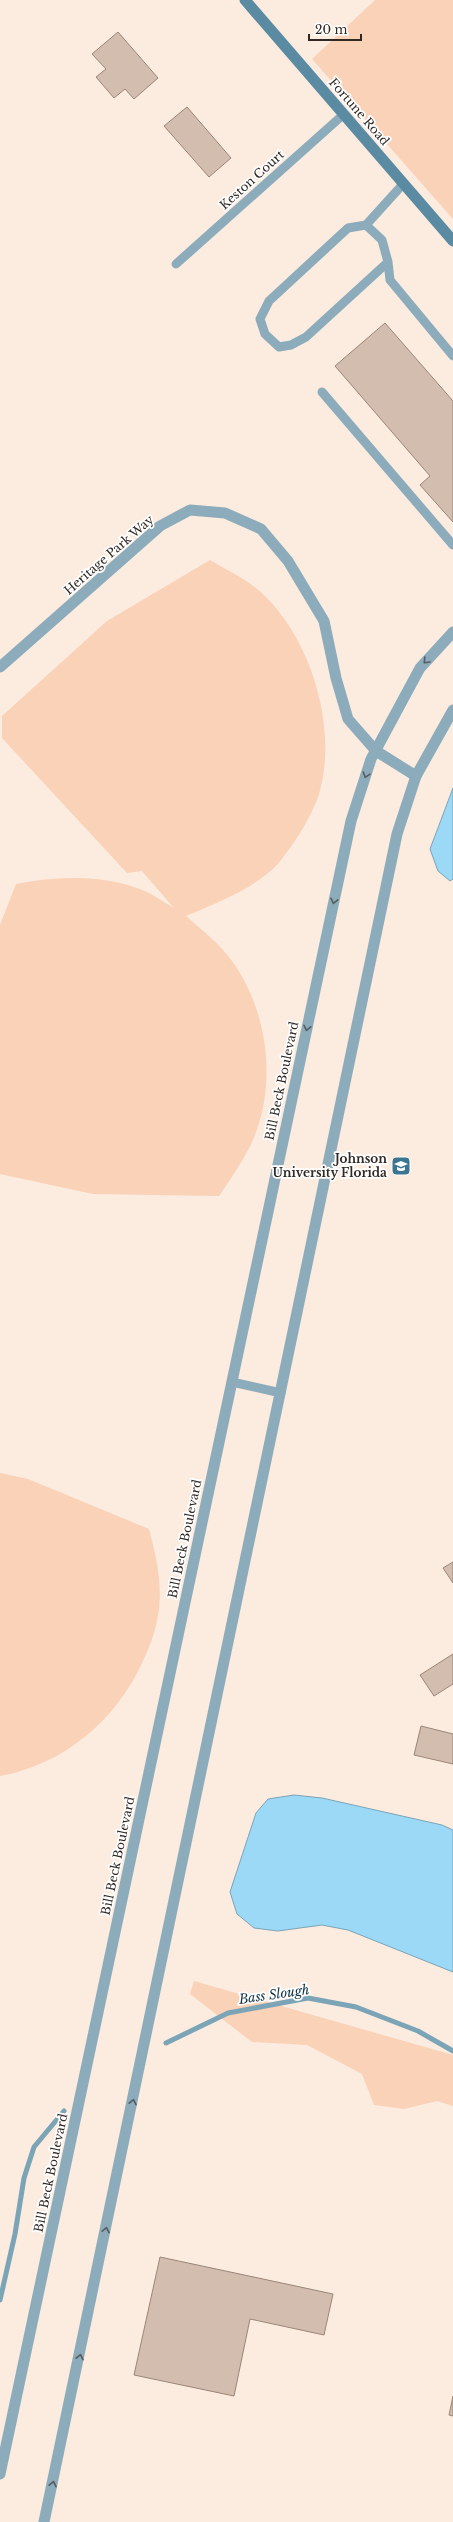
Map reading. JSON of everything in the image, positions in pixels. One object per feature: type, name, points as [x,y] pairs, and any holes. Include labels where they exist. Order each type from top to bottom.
[{"type":"main road","name":"Fortune Road","points":[[245,0],[453,241]]},
{"type":"street","name":"Heritage Park Way","points":[[0,667],[160,526],[190,510],[225,513],[261,529],[288,560],[324,621],[336,678],[348,719],[376,751],[416,776]]},
{"type":"street","name":"Bill Beck Boulevard","points":[[0,2474],[351,821],[376,751],[420,668],[453,632]]},
{"type":"street","points":[[44,2522],[397,834],[416,776],[453,710]]},
{"type":"lane","name":"Keston Court","points":[[176,264],[344,114]]},
{"type":"lane","points":[[388,262],[306,337],[291,345],[279,347],[265,334],[260,319],[269,300],[348,228],[366,225],[404,183]]},
{"type":"lane","points":[[366,225],[382,240],[388,262],[390,280],[453,356]]},
{"type":"lane","points":[[322,392],[453,545]]},
{"type":"lane","points":[[232,1382],[281,1393]]},
{"type":"shaded area","points":[[375,0],[453,0],[453,219],[312,59]]},
{"type":"shaded area","points":[[210,560],[256,588],[275,607],[292,631],[306,657],[316,686],[323,715],[325,745],[324,774],[317,800],[302,831],[275,867],[255,883],[221,901],[186,916],[227,954],[245,982],[255,1005],[262,1029],[266,1054],[264,1105],[257,1129],[244,1158],[219,1196],[93,1194],[0,1174],[0,925],[16,884],[49,879],[99,879],[131,886],[150,894],[173,907],[142,871],[127,873],[2,738],[2,716],[107,621]]},
{"type":"shaded area","points":[[0,1473],[28,1479],[149,1529],[158,1569],[160,1599],[155,1629],[143,1661],[132,1682],[103,1720],[86,1736],[67,1750],[24,1770],[0,1776]]},
{"type":"shaded area","points":[[194,1981],[453,2055],[453,2106],[437,2101],[404,2109],[374,2105],[362,2074],[307,2045],[252,2042],[190,1994]]},
{"type":"water","points":[[453,788],[453,879],[450,881],[438,871],[430,849]]},
{"type":"water","points":[[294,1795],[322,1798],[442,1825],[453,1830],[453,1972],[348,1930],[322,1925],[278,1931],[254,1928],[237,1914],[230,1892],[256,1813],[268,1799]]},
{"type":"building","points":[[118,32],[158,78],[134,99],[125,89],[114,98],[96,77],[106,69],[92,54]]},
{"type":"building","points":[[187,107],[231,158],[209,177],[164,126]]},
{"type":"building","points":[[385,323],[453,401],[453,522],[420,485],[430,476],[335,366]]},
{"type":"building","points":[[453,1562],[453,1583],[443,1568]]},
{"type":"building","points":[[453,1654],[453,1684],[434,1696],[420,1675]]},
{"type":"building","points":[[421,1726],[453,1734],[453,1764],[414,1755]]},
{"type":"building","points":[[160,2257],[333,2294],[324,2335],[250,2319],[234,2396],[134,2375]]},
{"type":"building","points":[[453,2396],[453,2416],[449,2415]]},
{"type":"waterway","name":"Bass Slough","points":[[166,2043],[228,2013],[308,1998],[356,2007],[418,2031],[453,2051]]},
{"type":"waterway","name":"Bass Slough","points":[[0,2300],[15,2234],[24,2178],[34,2147],[64,2111]]},
{"type":"place","name":"Johnson University Florida","points":[[401,1166]]}]
